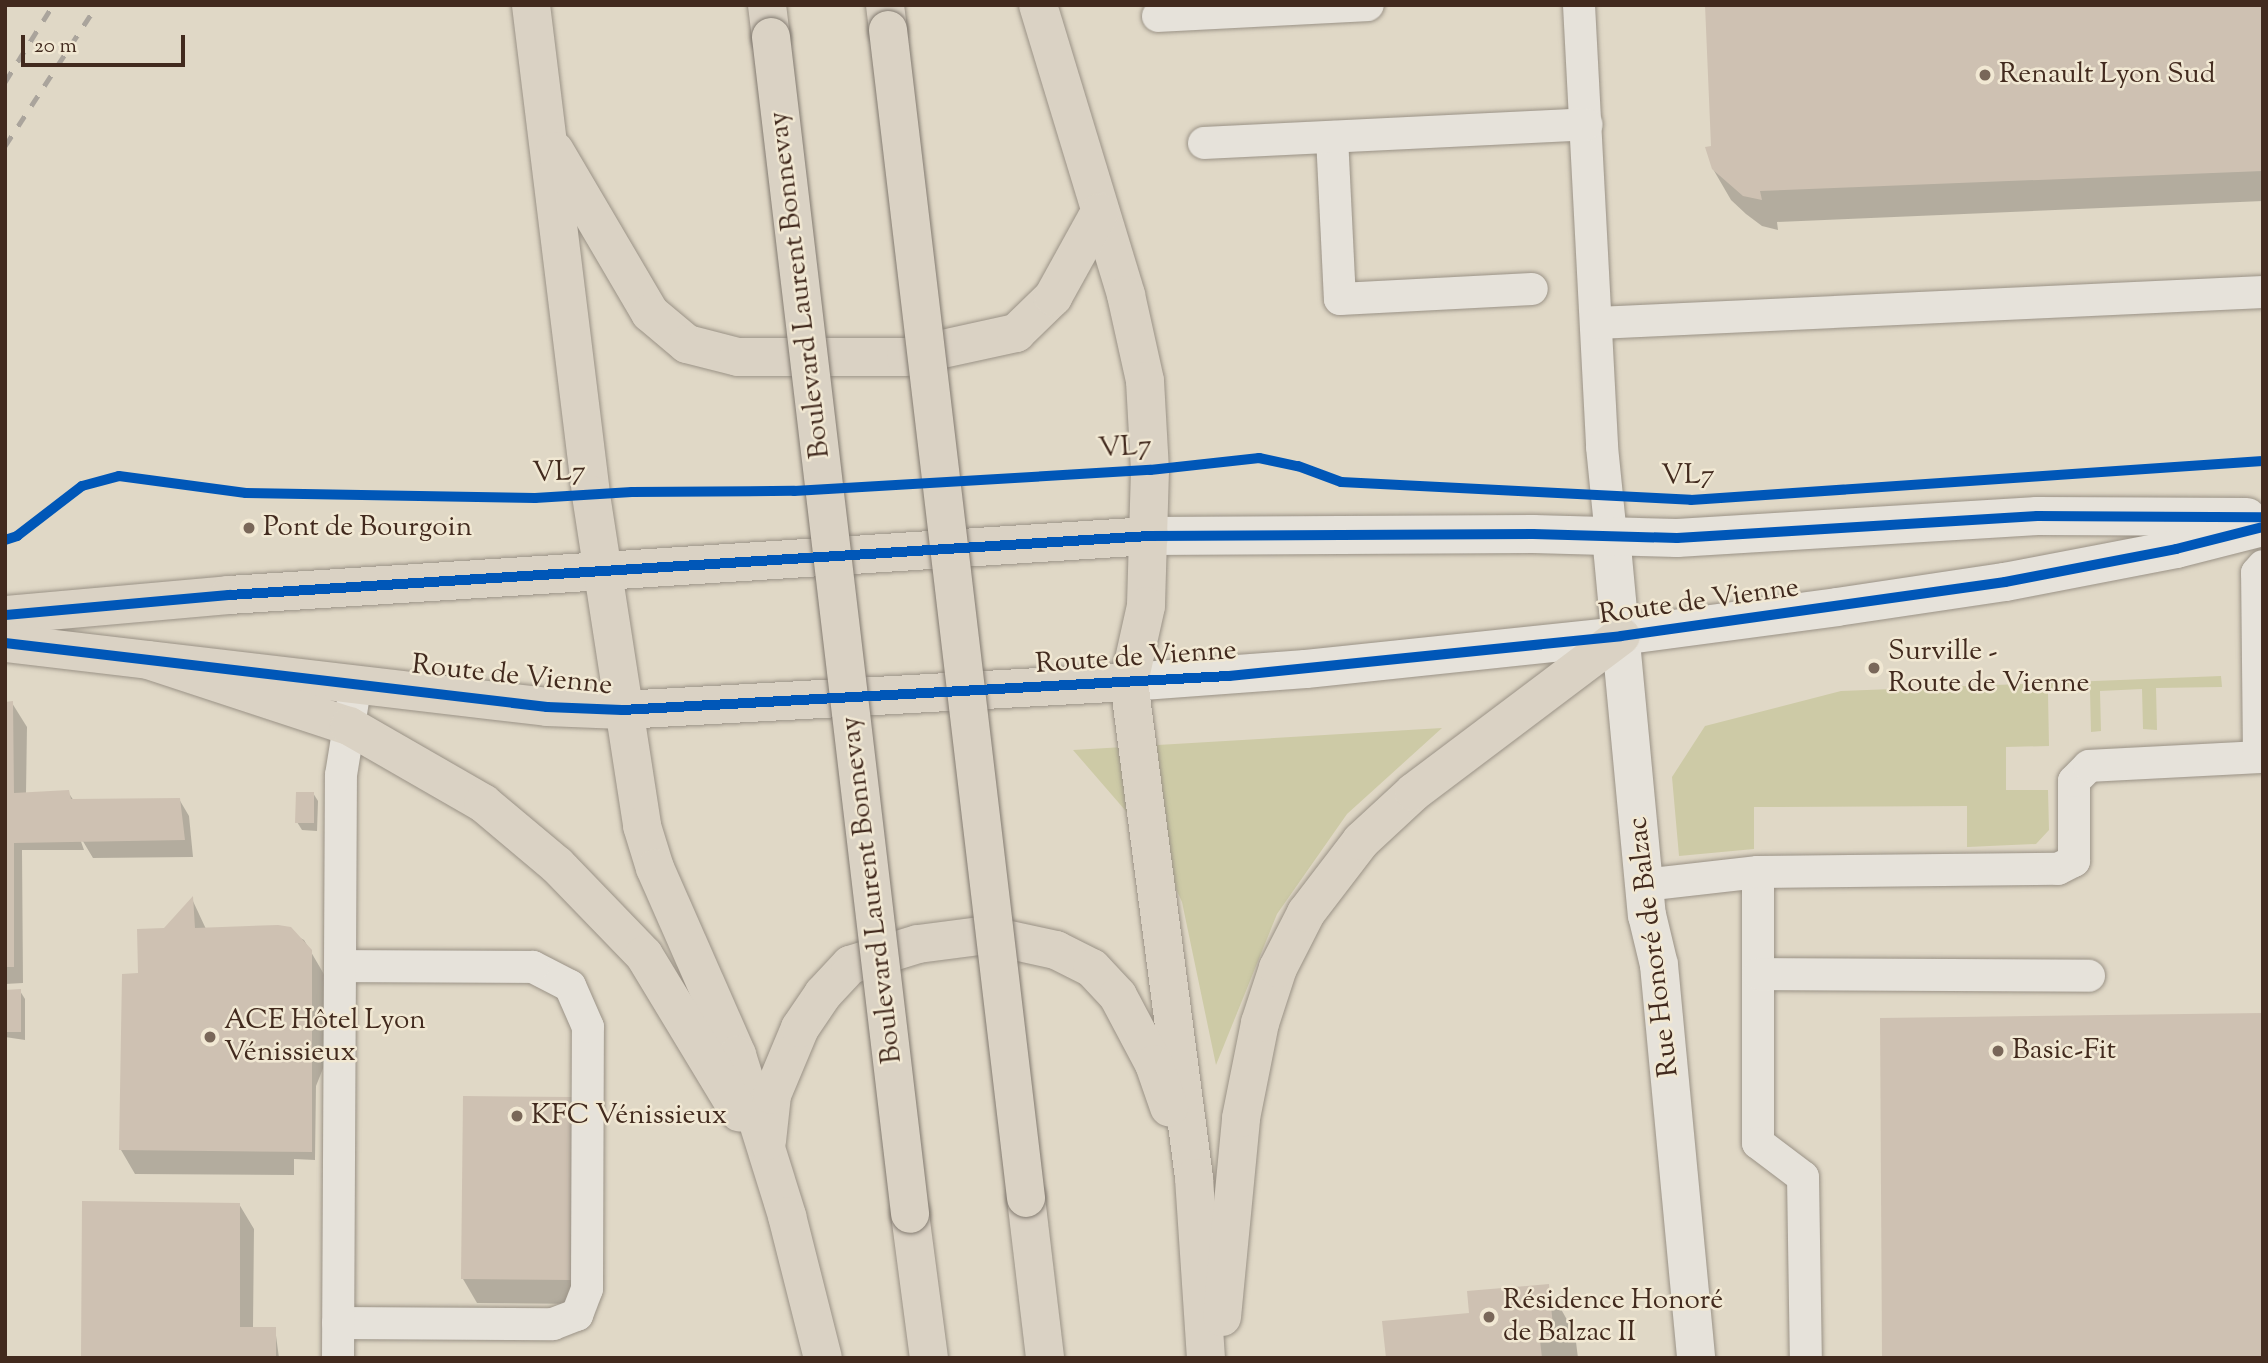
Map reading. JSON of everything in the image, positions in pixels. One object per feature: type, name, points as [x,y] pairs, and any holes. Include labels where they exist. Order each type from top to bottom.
[{"type":"main road","points":[[531,5],[601,571],[622,710],[652,858],[737,1055],[820,1347]]},
{"type":"main road","points":[[1038,5],[1126,296],[1145,381],[1149,536],[1146,606],[1129,682],[1194,1178],[1206,1358]]},
{"type":"main road","points":[[886,18],[1045,1358]]},
{"type":"main road","name":"Boulevard Laurent Bonnevay","points":[[769,21],[929,1358]]},
{"type":"main road","points":[[547,137],[650,313],[687,344],[738,357],[906,357],[1016,333],[1053,298],[1100,212]]},
{"type":"main road","name":"Route de Vienne","points":[[5,615],[229,595],[1149,536],[1677,538],[2037,516],[2263,517]]},
{"type":"main road","name":"Route de Vienne","points":[[5,643],[356,681],[547,707],[622,710],[1129,682],[1306,669],[1621,636],[2005,582],[2176,549],[2263,527]]},
{"type":"main road","name":"Rue Honoré de Balzac","points":[[1611,536],[1644,884],[1659,965],[1696,1358]]},
{"type":"main road","points":[[1218,1358],[1241,1118],[1260,1023],[1278,968],[1306,913],[1361,841],[1414,792],[1621,636]]},
{"type":"main road","points":[[148,660],[349,726],[414,760],[516,828],[644,955],[765,1156]]},
{"type":"main road","points":[[765,1156],[772,1095],[800,1028],[822,994],[850,965],[918,944],[987,934],[1056,950],[1092,968],[1118,996],[1154,1064],[1194,1178]]},
{"type":"lane","points":[[1158,16],[1368,5]]},
{"type":"lane","points":[[1579,5],[1602,447],[1611,536]]},
{"type":"lane","points":[[1204,143],[1587,124]]},
{"type":"lane","points":[[1332,137],[1340,299],[1532,289]]},
{"type":"lane","points":[[1597,323],[2263,292]]},
{"type":"lane","points":[[1644,884],[1758,872],[2059,869],[2074,861],[2074,781],[2089,766],[2261,758],[2257,573],[2263,566]]},
{"type":"lane","points":[[338,1358],[341,775],[356,681]]},
{"type":"lane","points":[[1758,872],[1758,1143],[1803,1177],[1806,1358]]},
{"type":"lane","points":[[338,1323],[553,1324],[577,1315],[587,1289],[588,1027],[570,985],[533,967],[341,966]]},
{"type":"lane","points":[[1758,974],[2089,975]]},
{"type":"shaded area","points":[[2221,676],[2222,687],[2156,688],[2157,730],[2143,729],[2142,689],[2100,691],[2101,731],[2091,732],[2090,691],[2048,693],[2049,746],[2006,747],[2006,790],[2048,790],[2049,830],[2036,844],[1967,847],[1967,806],[1754,807],[1754,849],[1679,856],[1672,777],[1705,726],[1841,691]]},
{"type":"shaded area","points":[[1442,728],[1347,814],[1277,914],[1216,1065],[1182,902],[1157,847],[1073,750]]},
{"type":"building","name":"Renault Lyon Sud","points":[[1705,5],[2263,5],[2263,171],[1760,191],[1762,200],[1743,196],[1712,169],[1705,147],[1711,146]]},
{"type":"building","points":[[13,701],[14,793],[69,790],[71,799],[180,798],[185,840],[14,843],[14,967],[5,967],[5,702]]},
{"type":"building","points":[[296,792],[314,792],[314,823],[295,823]]},
{"type":"building","points":[[193,896],[195,928],[278,925],[291,927],[312,950],[312,1152],[119,1150],[122,974],[138,973],[137,929],[164,928]]},
{"type":"building","points":[[21,989],[21,1032],[5,1032],[5,990]]},
{"type":"building","points":[[2263,1013],[2263,1358],[1882,1358],[1880,1018]]},
{"type":"building","points":[[463,1096],[573,1097],[572,1280],[461,1279]]},
{"type":"building","points":[[82,1201],[240,1203],[240,1327],[276,1327],[276,1358],[81,1358]]},
{"type":"building","name":"Résidence Honoré de Balzac II","points":[[1549,1284],[1554,1337],[1540,1340],[1542,1358],[1386,1358],[1382,1321],[1469,1313],[1467,1291]]},
{"type":"railway","points":[[5,82],[53,5]]},
{"type":"railway","points":[[5,146],[97,5]]},
{"type":"cycle path","name":"VL7","points":[[5,540],[17,536],[82,486],[119,476],[246,493],[535,498],[632,492],[794,491],[1150,470],[1259,458],[1298,466],[1341,482],[1691,500],[2263,461]]},
{"type":"cycle path","points":[[5,615],[229,595],[1149,536],[1533,534],[1677,538],[2037,516],[2263,517]]},
{"type":"cycle path","points":[[5,643],[547,707],[622,710],[1229,676],[1621,636],[2005,582],[2176,549],[2263,527]]},
{"type":"place","name":"Renault Lyon Sud","points":[[1985,75]]},
{"type":"place","name":"Pont de Bourgoin","points":[[249,528]]},
{"type":"place","name":"Surville - Route de Vienne","points":[[1874,668]]},
{"type":"place","name":"ACE Hôtel Lyon Vénissieux","points":[[210,1037]]},
{"type":"place","name":"Basic-Fit","points":[[1998,1051]]},
{"type":"place","name":"KFC Vénissieux","points":[[517,1116]]},
{"type":"place","name":"Résidence Honoré de Balzac II","points":[[1489,1317]]}]
